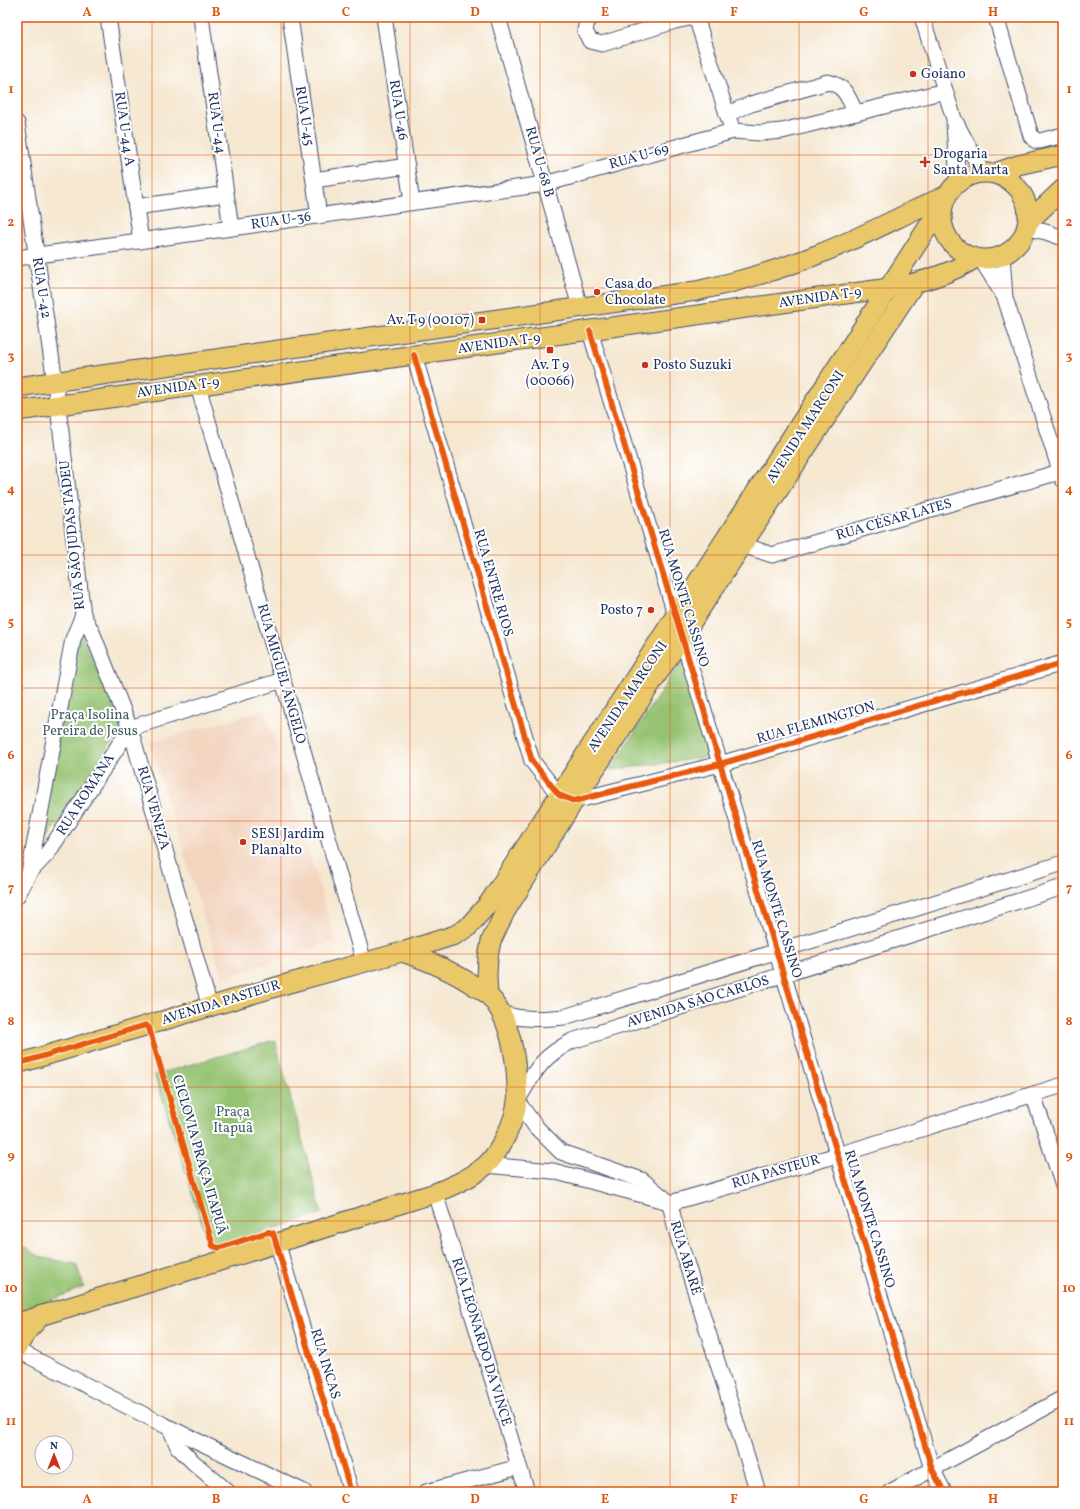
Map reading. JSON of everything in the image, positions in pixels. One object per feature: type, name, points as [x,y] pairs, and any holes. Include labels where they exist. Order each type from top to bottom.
[{"type":"main road","points":[[989,173],[1005,177],[1014,183],[1021,191],[1029,211],[1028,225],[1024,237],[1018,245],[1002,256],[991,259],[979,259],[965,254],[955,248],[947,238],[941,216],[949,193],[974,174],[989,173],[1018,164],[1063,154]]},
{"type":"main road","points":[[1028,225],[1063,189]]},
{"type":"main road","name":"AVENIDA MARCONI","points":[[488,995],[488,957],[497,907],[566,798],[675,614],[949,193]]},
{"type":"main road","name":"AVENIDA T-9","points":[[17,387],[696,291],[772,272],[819,254],[848,242],[949,193]]},
{"type":"main road","name":"AVENIDA T-9","points":[[17,411],[914,284],[950,272],[979,259]]},
{"type":"main road","name":"AVENIDA MARCONI","points":[[566,798],[682,637],[914,284]]},
{"type":"main road","name":"AVENIDA MARCONI","points":[[402,952],[454,936],[497,907]]},
{"type":"main road","points":[[17,1323],[435,1193],[456,1184],[486,1165],[499,1148],[506,1134],[513,1118],[517,1101],[515,1056],[502,1014],[488,995],[459,975],[402,952]]},
{"type":"main road","name":"AVENIDA PASTEUR","points":[[17,1064],[402,952]]},
{"type":"main road","points":[[17,1348],[28,1330],[43,1315]]},
{"type":"street","name":"RUA U-44 A","points":[[108,17],[141,241]]},
{"type":"street","name":"RUA U-44","points":[[201,17],[230,228]]},
{"type":"street","name":"RUA U-45","points":[[290,17],[318,216]]},
{"type":"street","name":"RUA U-46","points":[[384,17],[412,202]]},
{"type":"street","name":"RUA U-68 B","points":[[498,17],[580,307]]},
{"type":"street","points":[[592,17],[588,21],[585,31],[590,41],[602,44],[675,21],[695,17],[733,131]]},
{"type":"street","points":[[922,17],[954,119],[989,173]]},
{"type":"street","points":[[996,17],[1031,136],[1036,141],[1040,141],[1063,135]]},
{"type":"street","points":[[727,114],[751,104],[828,82],[838,84],[845,92],[856,113]]},
{"type":"street","name":"RUA U-69","points":[[545,184],[733,131],[760,133],[782,131],[945,91]]},
{"type":"street","points":[[949,193],[954,119]]},
{"type":"street","name":"RUA U-42","points":[[17,123],[20,166],[36,255],[58,405]]},
{"type":"street","points":[[314,180],[407,166]]},
{"type":"street","name":"RUA U-36","points":[[17,258],[545,184]]},
{"type":"street","points":[[136,207],[226,194]]},
{"type":"street","points":[[1028,225],[1063,238]]},
{"type":"street","points":[[1002,256],[1005,298],[1062,474]]},
{"type":"street","points":[[979,259],[1005,298]]},
{"type":"street","name":"RUA MONTE CASSINO","points":[[590,331],[932,1469],[944,1492]]},
{"type":"street","name":"RUA ENTRE RIOS","points":[[414,355],[532,761],[566,798]]},
{"type":"street","name":"RUA MIGUEL ÂNGELO","points":[[198,386],[364,962]]},
{"type":"street","name":"RUA SÃO JUDAS TADEU","points":[[17,896],[29,873],[73,639],[83,615],[58,405]]},
{"type":"street","name":"RUA CÉSAR LATES","points":[[726,536],[743,545],[772,555],[1062,474]]},
{"type":"street","name":"RUA VENEZA","points":[[83,615],[92,632],[130,728],[210,1007]]},
{"type":"street","name":"RUA FLEMINGTON","points":[[566,798],[720,764],[1063,663]]},
{"type":"street","points":[[130,728],[283,680]]},
{"type":"street","name":"RUA ROMANA","points":[[29,873],[47,854],[130,728]]},
{"type":"street","name":"AVENIDA SÃO CARLOS","points":[[502,1014],[532,1019],[564,1017],[1063,863]]},
{"type":"street","name":"AVENIDA SÃO CARLOS","points":[[517,1101],[533,1073],[543,1061],[554,1050],[572,1041],[1063,886]]},
{"type":"street","points":[[564,1017],[572,1041]]},
{"type":"street","name":"RUA PASTEUR","points":[[670,1203],[838,1155],[1063,1085]]},
{"type":"street","points":[[1033,1094],[1063,1186]]},
{"type":"street","points":[[517,1101],[536,1127],[561,1152],[642,1180],[670,1203]]},
{"type":"street","points":[[553,1171],[561,1152]]},
{"type":"street","name":"RUA ABARÉ","points":[[486,1165],[553,1171],[670,1203],[676,1230],[758,1492]]},
{"type":"street","name":"RUA LEONARDO DA VINCE","points":[[435,1193],[527,1492]]},
{"type":"street","name":"RUA INCAS","points":[[277,1242],[351,1492]]},
{"type":"street","points":[[17,1348],[170,1428],[304,1492]]},
{"type":"street","points":[[890,1492],[1063,1398]]},
{"type":"street","points":[[170,1428],[178,1447],[228,1492]]},
{"type":"street","points":[[426,1492],[519,1467]]},
{"type":"shaded area","name":"SESI Jardim Planalto","points":[[265,710],[336,941],[223,978],[149,743]]},
{"type":"green space","name":"Praça Isolina Pereira de Jesus","points":[[80,631],[122,726],[34,858]]},
{"type":"green space","points":[[683,658],[709,757],[610,770]]},
{"type":"green space","name":"Praça Itapuã","points":[[275,1040],[322,1213],[210,1249],[155,1075]]},
{"type":"green space","points":[[20,1094],[25,1107],[17,1116],[17,1095]]},
{"type":"green space","points":[[17,1244],[43,1258],[76,1264],[84,1287],[17,1314]]},
{"type":"cycle path","points":[[590,331],[932,1469],[944,1492]]},
{"type":"cycle path","points":[[414,355],[532,761],[559,795],[574,801],[720,764],[1063,663]]},
{"type":"cycle path","name":"CICLOVIA PRAÇA ITAPUÃ","points":[[17,1064],[146,1025],[149,1028],[213,1246],[219,1248],[268,1232],[273,1233],[351,1492]]},
{"type":"place","name":"Goiano","points":[[913,74]]},
{"type":"place","name":"Drogaria Santa Marta","points":[[925,162]]},
{"type":"place","name":"Casa do Chocolate","points":[[597,292]]},
{"type":"place","name":"Av. T 9 (00107)","points":[[482,320]]},
{"type":"place","name":"Av. T 9 (00066)","points":[[550,350]]},
{"type":"place","name":"Posto Suzuki","points":[[645,365]]},
{"type":"place","name":"Posto 7","points":[[651,610]]},
{"type":"place","name":"SESI Jardim Planalto","points":[[243,842]]}]
